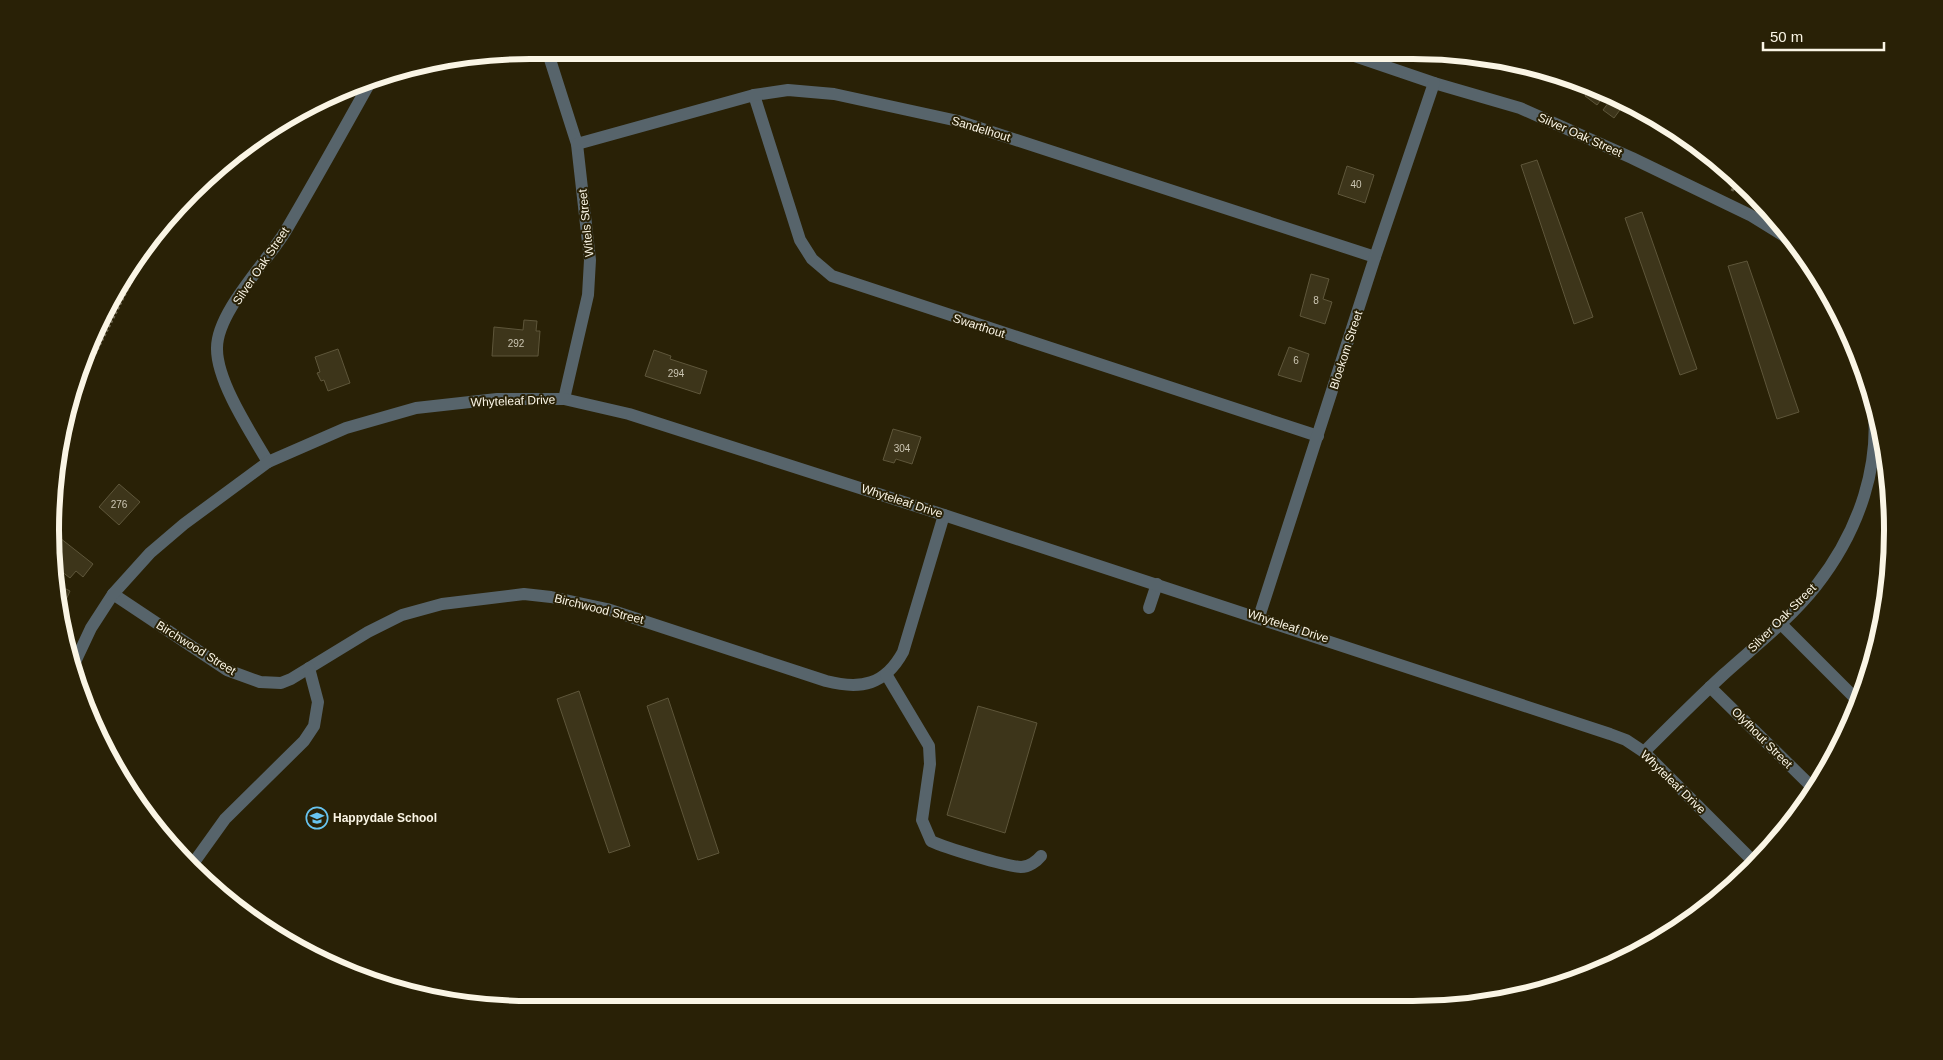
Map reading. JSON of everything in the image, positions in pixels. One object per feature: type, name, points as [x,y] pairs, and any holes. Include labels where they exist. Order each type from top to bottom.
[{"type":"street","name":"Witels Street","points":[[550,59],[577,144],[590,279],[564,399]]},
{"type":"street","name":"Silver Oak Street","points":[[1364,59],[1434,83],[1520,108],[1750,214],[1778,232]]},
{"type":"street","name":"Bloekom Street","points":[[1259,617],[1375,258],[1434,83]]},
{"type":"street","name":"Silver Oak Street","points":[[268,462],[229,392],[217,351],[218,335],[246,285],[284,234],[366,89]]},
{"type":"street","name":"Sandelhout","points":[[577,144],[754,94],[788,90],[834,94],[958,121],[1375,258]]},
{"type":"street","name":"Swarthout","points":[[754,94],[800,240],[812,259],[832,276],[1318,436]]},
{"type":"street","name":"Whyteleaf Drive","points":[[77,657],[91,628],[113,594],[150,553],[184,524],[268,462],[346,428],[416,408],[497,399],[564,399],[629,414],[944,514],[1583,723],[1626,740],[1644,752],[1750,858]]},
{"type":"street","name":"Silver Oak Street","points":[[1644,752],[1816,587],[1847,539],[1872,472],[1874,435]]},
{"type":"street","name":"Birchwood Street","points":[[113,594],[227,670],[246,679],[260,682],[281,683],[368,632],[402,615],[442,604],[524,594],[551,597],[607,609],[843,686],[862,686],[876,681],[896,665],[902,652],[944,514]]},
{"type":"street","points":[[1149,608],[1157,584]]},
{"type":"street","points":[[1780,623],[1853,696]]},
{"type":"street","points":[[195,861],[225,819],[304,741],[314,726],[318,702],[309,668]]},
{"type":"street","points":[[886,674],[929,746],[930,764],[922,820],[931,841],[953,849],[1021,867],[1038,860],[1041,856]]},
{"type":"street","name":"Olyfhout Street","points":[[1710,687],[1810,785]]},
{"type":"path","points":[[89,367],[138,268]]},
{"type":"building","points":[[1588,93],[1602,99],[1597,105],[1585,96]]},
{"type":"building","points":[[1609,102],[1622,107],[1614,118],[1603,110]]},
{"type":"building","points":[[1537,160],[1593,317],[1574,324],[1521,165]]},
{"type":"building","points":[[1347,166],[1374,175],[1365,203],[1338,194]]},
{"type":"building","points":[[1642,212],[1697,369],[1680,375],[1625,218]]},
{"type":"building","points":[[1747,261],[1799,412],[1777,419],[1728,266]]},
{"type":"building","points":[[1311,274],[1329,279],[1323,299],[1332,302],[1325,324],[1300,316]]},
{"type":"building","points":[[524,320],[537,321],[536,331],[540,331],[538,356],[492,356],[494,327],[523,330]]},
{"type":"building","points":[[1289,347],[1309,354],[1301,382],[1278,375]]},
{"type":"building","points":[[338,349],[350,383],[328,391],[324,380],[321,381],[317,373],[320,372],[315,357]]},
{"type":"building","points":[[654,350],[671,356],[670,359],[707,371],[700,394],[645,376]]},
{"type":"building","points":[[893,429],[921,437],[912,464],[896,459],[894,463],[883,460]]},
{"type":"building","points":[[119,484],[140,502],[119,525],[99,507]]},
{"type":"building","points":[[59,539],[93,564],[83,577],[76,571],[70,578],[61,571]]},
{"type":"building","points":[[63,587],[70,591],[66,600],[64,599]]},
{"type":"building","points":[[579,691],[630,846],[609,853],[557,699]]},
{"type":"building","points":[[668,698],[719,853],[698,860],[647,706]]},
{"type":"building","points":[[978,706],[1037,723],[1005,833],[947,815]]},
{"type":"place","name":"Happydale School","points":[[317,818]]}]
